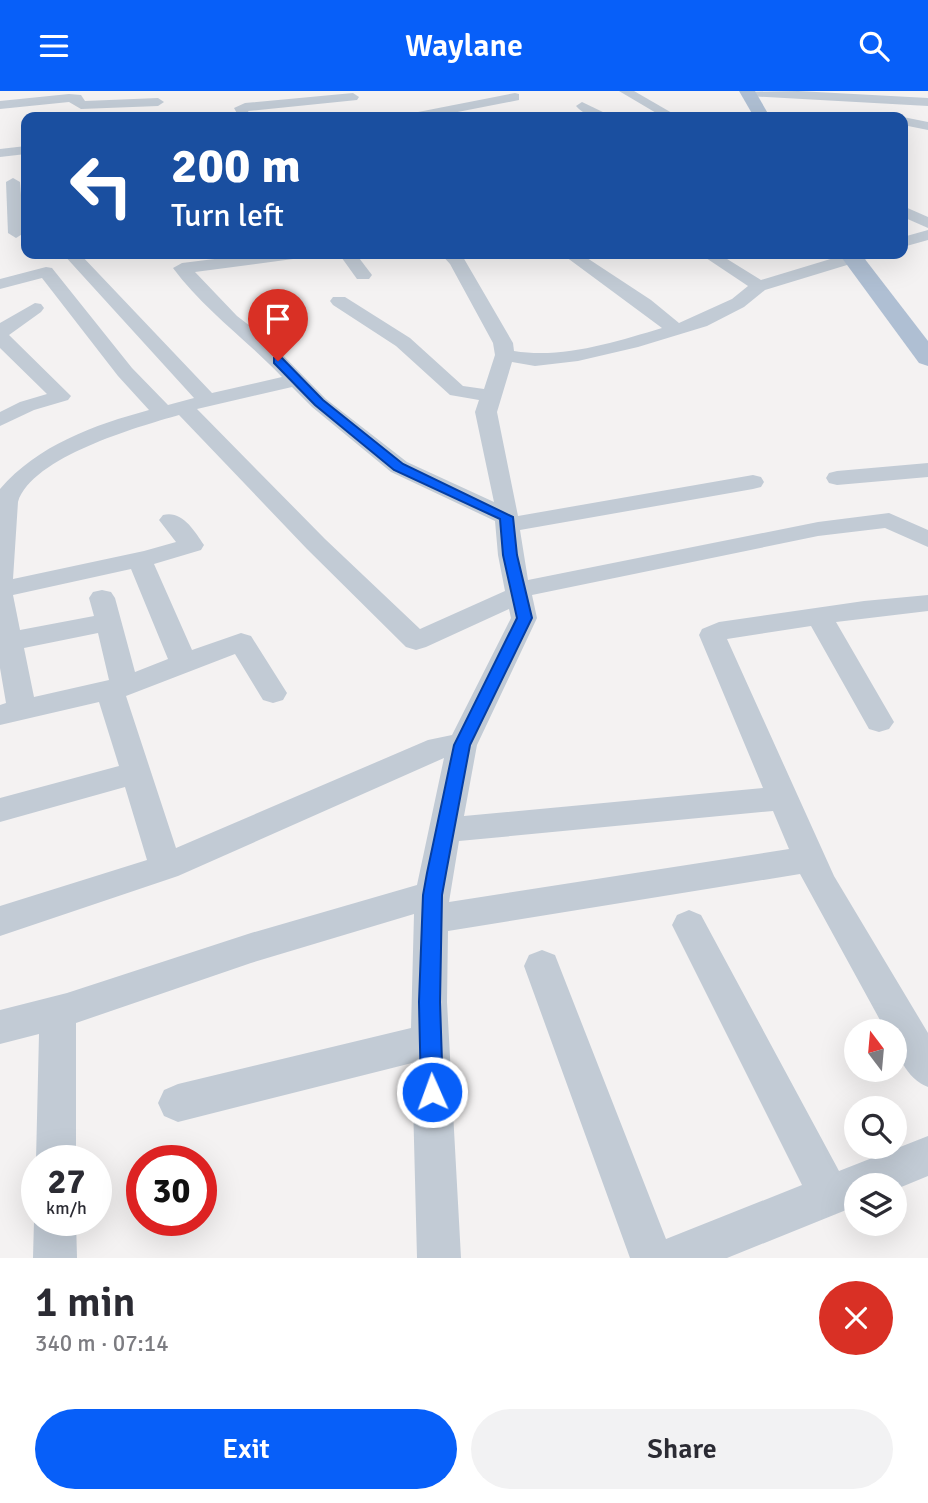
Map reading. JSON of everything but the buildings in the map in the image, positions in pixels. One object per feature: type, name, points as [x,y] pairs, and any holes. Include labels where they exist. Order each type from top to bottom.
[{"type":"main road","points":[[747,92],[759,112]]},
{"type":"main road","points":[[858,259],[928,358]]},
{"type":"street","points":[[472,91],[485,103]]},
{"type":"street","points":[[625,91],[663,112]]},
{"type":"street","points":[[747,92],[877,95],[928,102]]},
{"type":"street","points":[[439,112],[515,97]]},
{"type":"street","points":[[0,105],[69,98],[77,99],[81,105],[108,111],[158,102]]},
{"type":"street","points":[[242,112],[240,108],[245,107],[353,98]]},
{"type":"street","points":[[582,106],[593,112]]},
{"type":"street","points":[[908,122],[928,126]]},
{"type":"street","points":[[0,153],[21,151]]},
{"type":"street","points":[[13,182],[14,232]]},
{"type":"street","points":[[908,213],[928,223]]},
{"type":"street","points":[[908,241],[928,235]]},
{"type":"street","points":[[76,259],[208,401]]},
{"type":"street","points":[[253,259],[182,268],[230,320],[259,342],[319,403],[399,467],[507,521],[753,482]]},
{"type":"street","points":[[350,259],[362,275]]},
{"type":"street","points":[[439,1258],[430,1041],[432,907],[462,745],[524,618],[510,555],[507,521],[486,412],[505,355],[503,343],[455,259]]},
{"type":"street","points":[[578,259],[645,303],[675,330]]},
{"type":"street","points":[[716,259],[759,286]]},
{"type":"street","points":[[505,355],[535,360],[578,355],[675,330],[700,322],[738,303],[759,286],[843,259]]},
{"type":"street","points":[[0,284],[46,272],[125,372],[173,410],[416,641],[518,592],[818,529],[889,520],[928,540]]},
{"type":"street","points":[[339,301],[403,342],[457,391],[491,396]]},
{"type":"street","points":[[0,420],[27,406],[61,396],[0,334],[35,308]]},
{"type":"street","points":[[0,582],[3,507],[10,491],[26,474],[64,448],[103,431],[173,410],[296,380]]},
{"type":"street","points":[[837,478],[928,470]]},
{"type":"street","points":[[0,472],[26,474]]},
{"type":"street","points":[[0,590],[140,560],[192,545],[172,520]]},
{"type":"street","points":[[140,560],[184,664]]},
{"type":"street","points":[[0,596],[7,642],[11,713],[118,689],[241,642],[273,693]]},
{"type":"street","points":[[928,603],[820,616],[719,631],[712,635],[820,882],[928,1069]]},
{"type":"street","points":[[7,642],[105,610],[136,773],[166,867]]},
{"type":"street","points":[[820,616],[879,722]]},
{"type":"street","points":[[0,921],[166,867],[439,748],[462,745]]},
{"type":"street","points":[[0,810],[136,773]]},
{"type":"street","points":[[445,830],[782,798]]},
{"type":"street","points":[[0,1027],[58,1012],[251,947],[432,907],[809,859]]},
{"type":"street","points":[[689,925],[829,1195]]},
{"type":"street","points":[[542,966],[652,1258]]},
{"type":"street","points":[[56,1145],[58,1012]]},
{"type":"street","points":[[178,1103],[430,1041]]},
{"type":"street","points":[[673,1258],[928,1156]]},
{"type":"street","points":[[55,1236],[55,1258]]},
{"type":"route","points":[[278,361],[319,403],[399,467],[506,517],[510,555],[524,618],[462,745],[432,895],[429,1002],[432,1092]]}]
